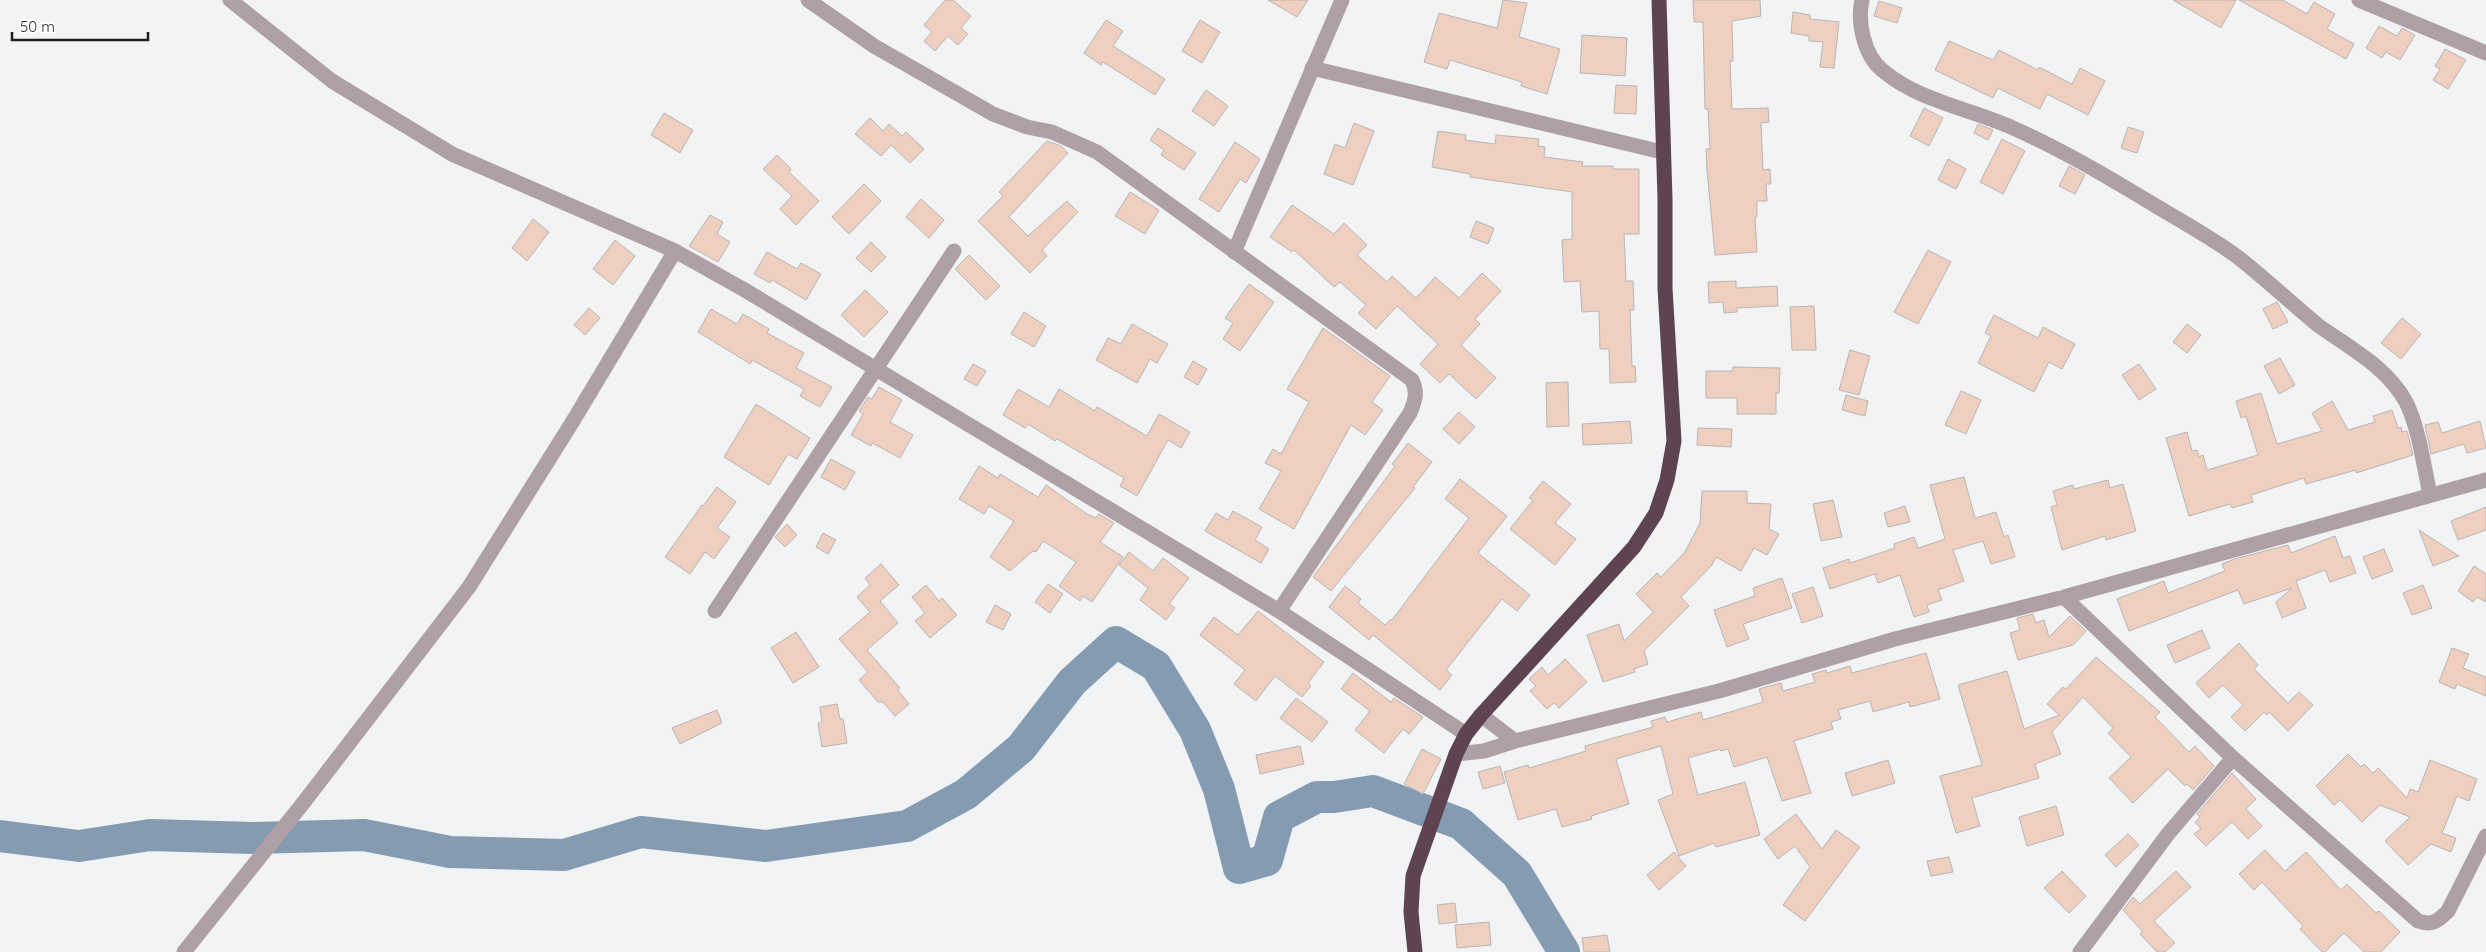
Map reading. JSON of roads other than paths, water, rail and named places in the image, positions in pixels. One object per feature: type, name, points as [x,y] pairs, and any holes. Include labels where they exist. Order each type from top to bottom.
[{"type":"highway","points":[[1415,952],[1411,912],[1413,876],[1438,800],[1466,734],[1481,715],[1634,547],[1656,512],[1667,480],[1674,441],[1665,288],[1665,199],[1662,152],[1659,0]]},
{"type":"street","points":[[230,0],[332,81],[452,154],[675,251],[743,289],[1279,610],[1466,734]]},
{"type":"street","points":[[808,0],[874,46],[993,114],[1027,127],[1052,132],[1097,152],[1412,380],[1416,389],[1416,400],[1410,413],[1279,610]]},
{"type":"street","points":[[1234,252],[1342,0]]},
{"type":"street","points":[[1862,0],[1859,13],[1868,53],[1879,68],[1899,84],[1928,98],[2012,127],[2122,184],[2239,258],[2320,326],[2359,352],[2398,390],[2406,403],[2418,441],[2430,496]]},
{"type":"street","points":[[2359,0],[2486,52]]},
{"type":"street","points":[[1312,68],[1662,152]]},
{"type":"street","points":[[184,952],[304,802],[469,587],[573,421],[675,251]]},
{"type":"street","points":[[715,612],[954,251]]},
{"type":"street","points":[[1456,754],[1484,751],[1515,741],[1718,691],[1894,639],[2064,597],[2486,480]]},
{"type":"street","points":[[2064,597],[2233,758],[2418,921],[2426,924],[2438,921],[2448,911],[2486,836]]},
{"type":"street","points":[[1481,715],[1515,741]]},
{"type":"street","points":[[2080,952],[2168,834],[2233,758]]},
{"type":"waterway","points":[[0,836],[79,846],[150,835],[253,838],[364,835],[450,852],[564,855],[641,832],[766,846],[907,826],[966,794],[1021,748],[1072,682],[1116,642],[1156,666],[1195,730],[1219,789],[1239,868],[1267,860],[1279,817],[1317,797],[1334,797],[1373,791],[1461,824],[1517,874],[1564,952]]}]
